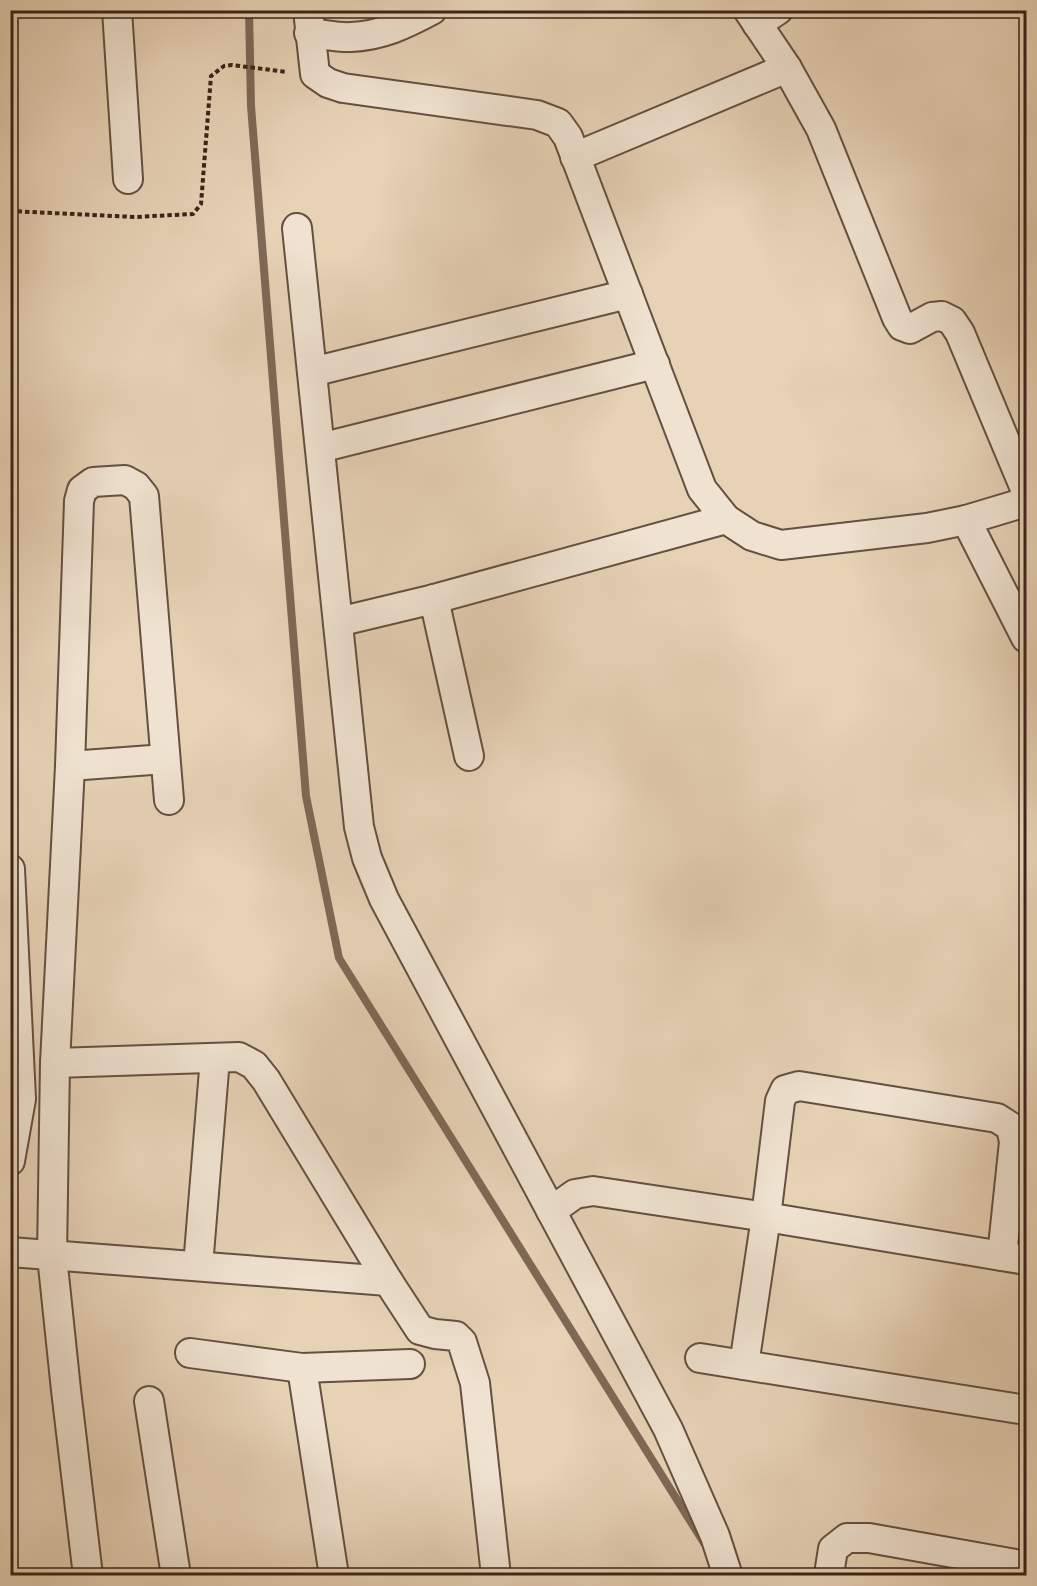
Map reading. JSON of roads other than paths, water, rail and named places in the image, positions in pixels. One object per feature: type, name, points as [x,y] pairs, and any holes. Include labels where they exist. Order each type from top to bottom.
[{"type":"street","points":[[117,10],[128,179]]},
{"type":"street","points":[[432,10],[398,28],[374,35],[350,38],[308,22],[315,74],[328,83],[343,88],[537,115],[558,123],[568,137],[702,489],[726,519],[752,536],[781,545],[927,528],[966,520],[1026,502]]},
{"type":"street","points":[[761,15],[821,129],[897,318],[902,326],[910,329],[932,317],[942,316],[952,321],[968,348],[1026,491]]},
{"type":"street","points":[[575,156],[787,68]]},
{"type":"street","points":[[297,228],[359,827],[367,858],[384,899],[668,1429],[715,1536],[729,1575]]},
{"type":"street","points":[[312,372],[628,294]]},
{"type":"street","points":[[320,448],[655,364]]},
{"type":"street","points":[[88,1575],[52,1256],[55,1063],[70,766],[78,501],[82,490],[93,482],[125,480],[136,486],[144,496],[169,800]]},
{"type":"street","points":[[338,622],[434,599],[726,519]]},
{"type":"street","points":[[966,520],[1026,638]]},
{"type":"street","points":[[434,599],[469,756]]},
{"type":"street","points":[[70,766],[165,759]]},
{"type":"street","points":[[10,869],[21,1099],[10,1161]]},
{"type":"street","points":[[55,1063],[239,1057],[254,1065],[266,1080],[420,1330],[456,1336],[462,1342],[475,1383],[496,1575]]},
{"type":"street","points":[[198,1266],[215,1058]]},
{"type":"street","points":[[551,1211],[575,1194],[593,1191],[766,1216],[1014,1258],[1014,1142],[1011,1126],[997,1118],[799,1086],[785,1090],[780,1101],[766,1216],[744,1365]]},
{"type":"street","points":[[10,1252],[388,1281]]},
{"type":"street","points":[[190,1353],[302,1368],[410,1364]]},
{"type":"street","points":[[700,1358],[1026,1410]]},
{"type":"street","points":[[302,1368],[334,1575]]},
{"type":"street","points":[[149,1401],[176,1575]]},
{"type":"street","points":[[832,1575],[830,1568],[833,1550],[847,1538],[869,1538],[1026,1566]]},
{"type":"waterway","points":[[249,10],[251,106],[306,796],[339,958],[704,1543]]}]
